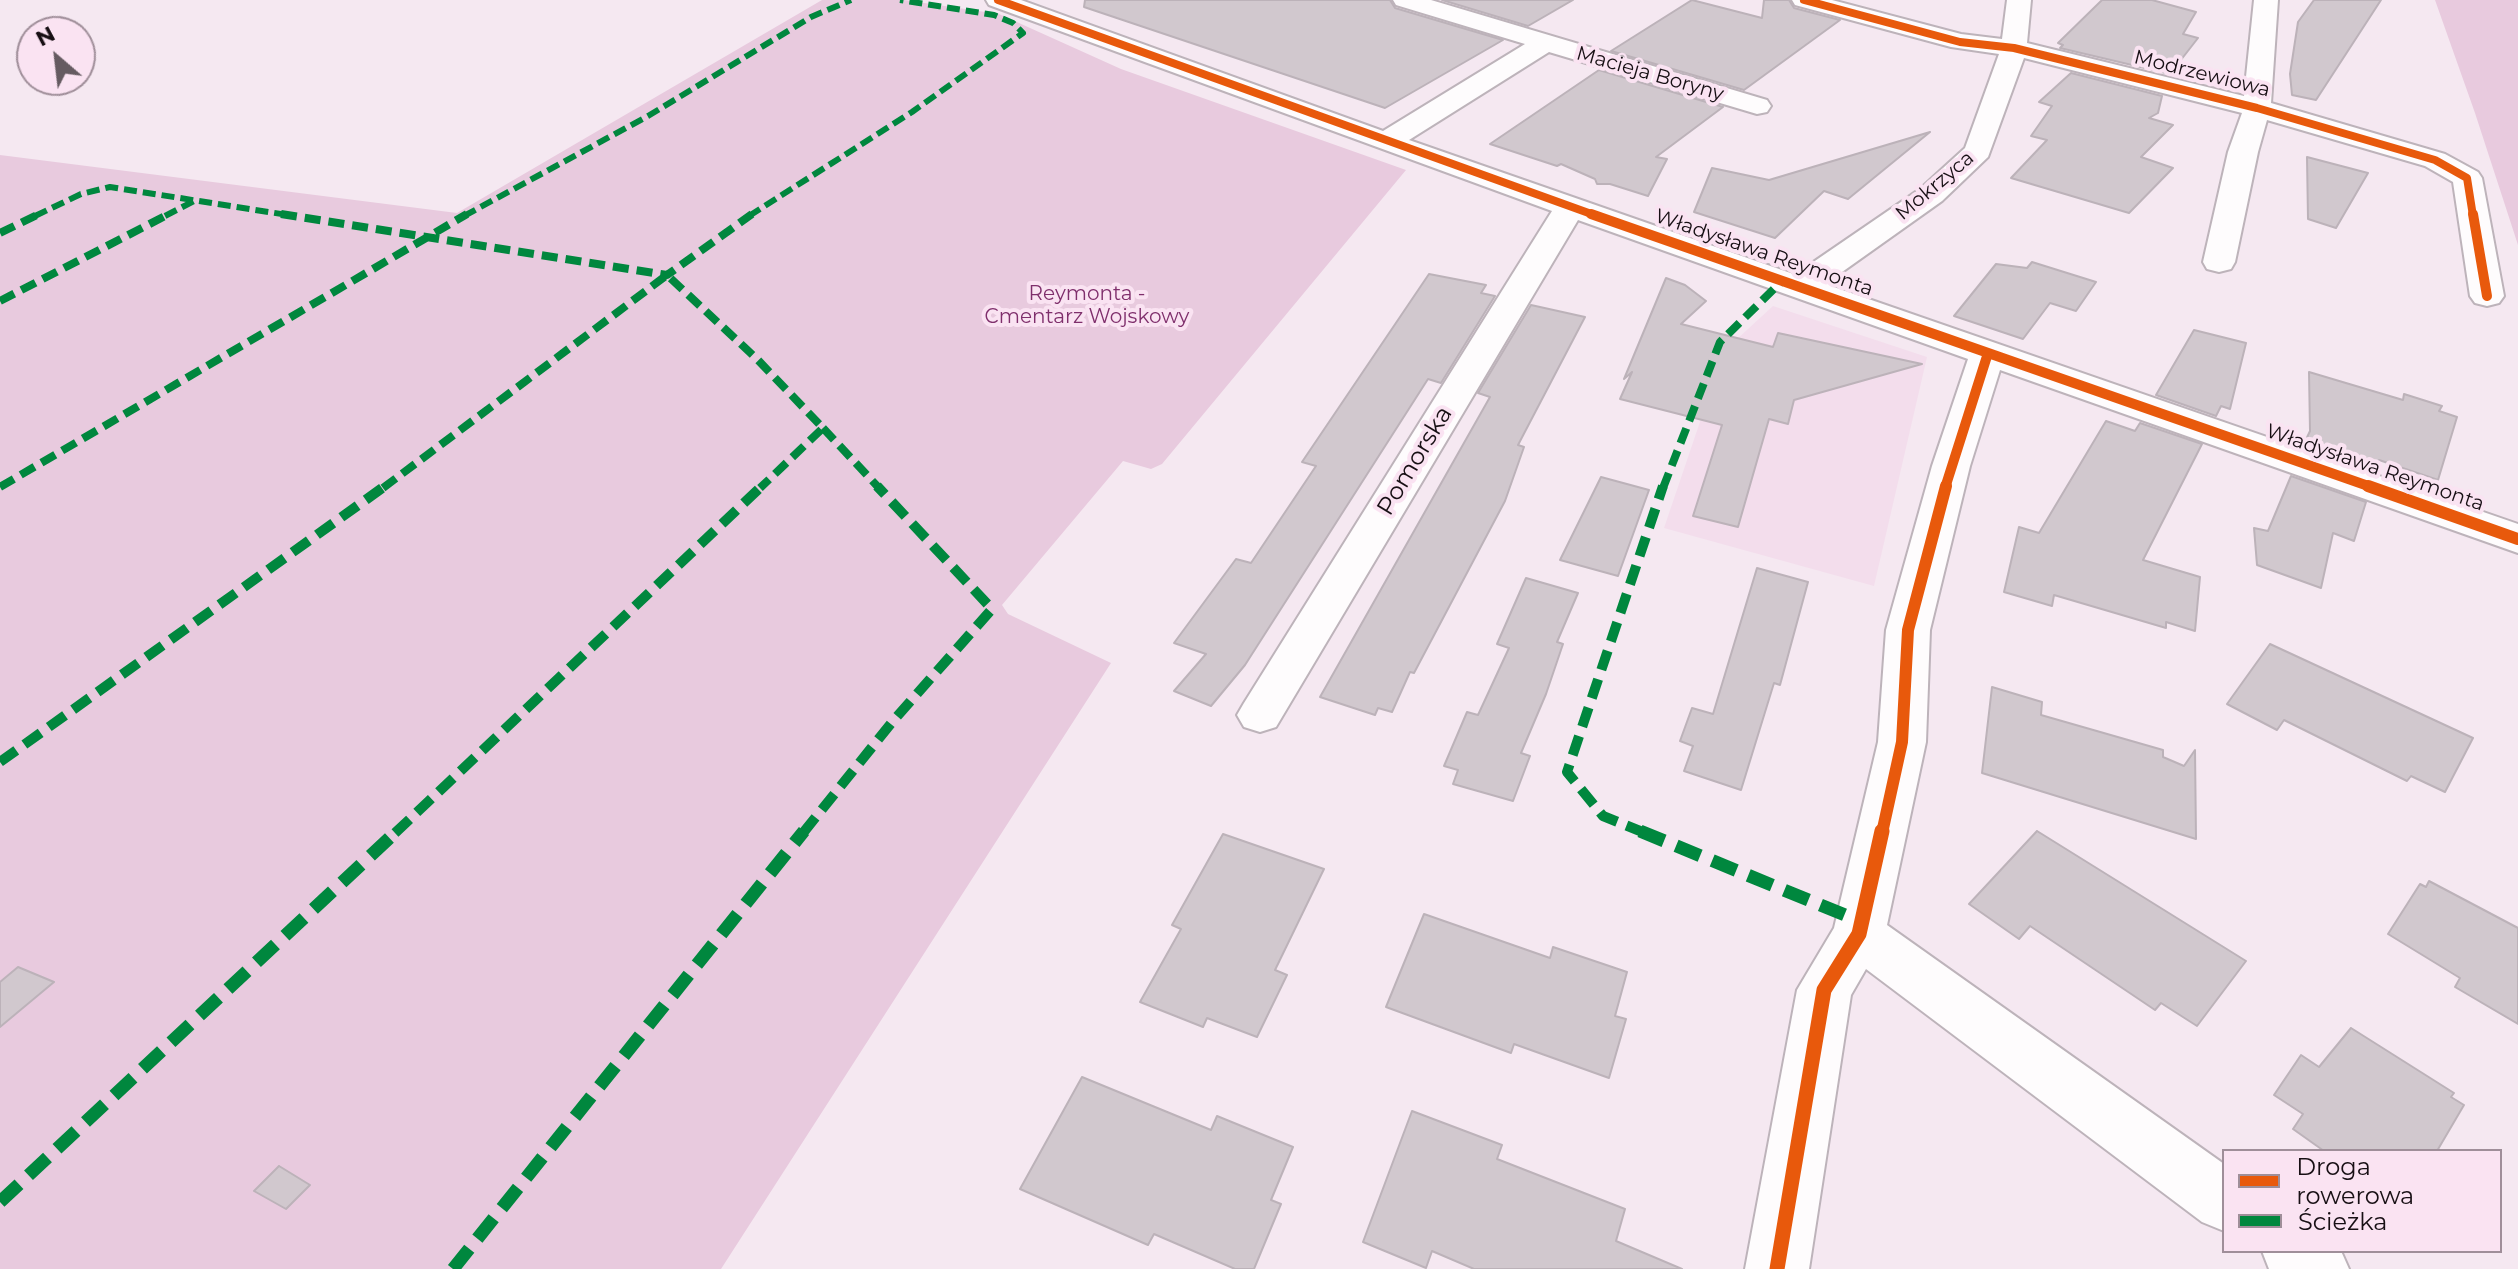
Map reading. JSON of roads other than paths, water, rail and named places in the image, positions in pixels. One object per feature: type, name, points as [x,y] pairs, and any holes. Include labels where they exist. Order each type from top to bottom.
[{"type":"street","name":"Władysława Reymonta","points":[[1001,0],[1386,142],[2518,539]]},
{"type":"street","name":"Macieja Boryny","points":[[1405,0],[1757,106]]},
{"type":"street","name":"Modrzewiowa","points":[[1804,0],[1960,42],[2014,48],[2257,108],[2435,160],[2467,178],[2487,296]]},
{"type":"street","name":"Mokrzyca","points":[[1812,291],[1821,272],[1931,195],[1978,151],[2014,48],[2019,0]]},
{"type":"street","points":[[2219,262],[2243,152],[2257,108],[2266,0]]},
{"type":"street","name":"Macieja Boryny","points":[[1386,142],[1543,44]]},
{"type":"street","name":"Pomorska","points":[[1260,715],[1571,206]]},
{"type":"street","points":[[1777,1269],[1824,990],[1859,934],[1902,742],[1908,630],[1951,466],[1988,353]]},
{"type":"street","points":[[1859,934],[2222,1200]]},
{"type":"street","points":[[2296,1253],[2317,1269]]},
{"type":"park label","name":"Reymonta - Cmentarz Wojskowy","points":[[1087,306]]}]
